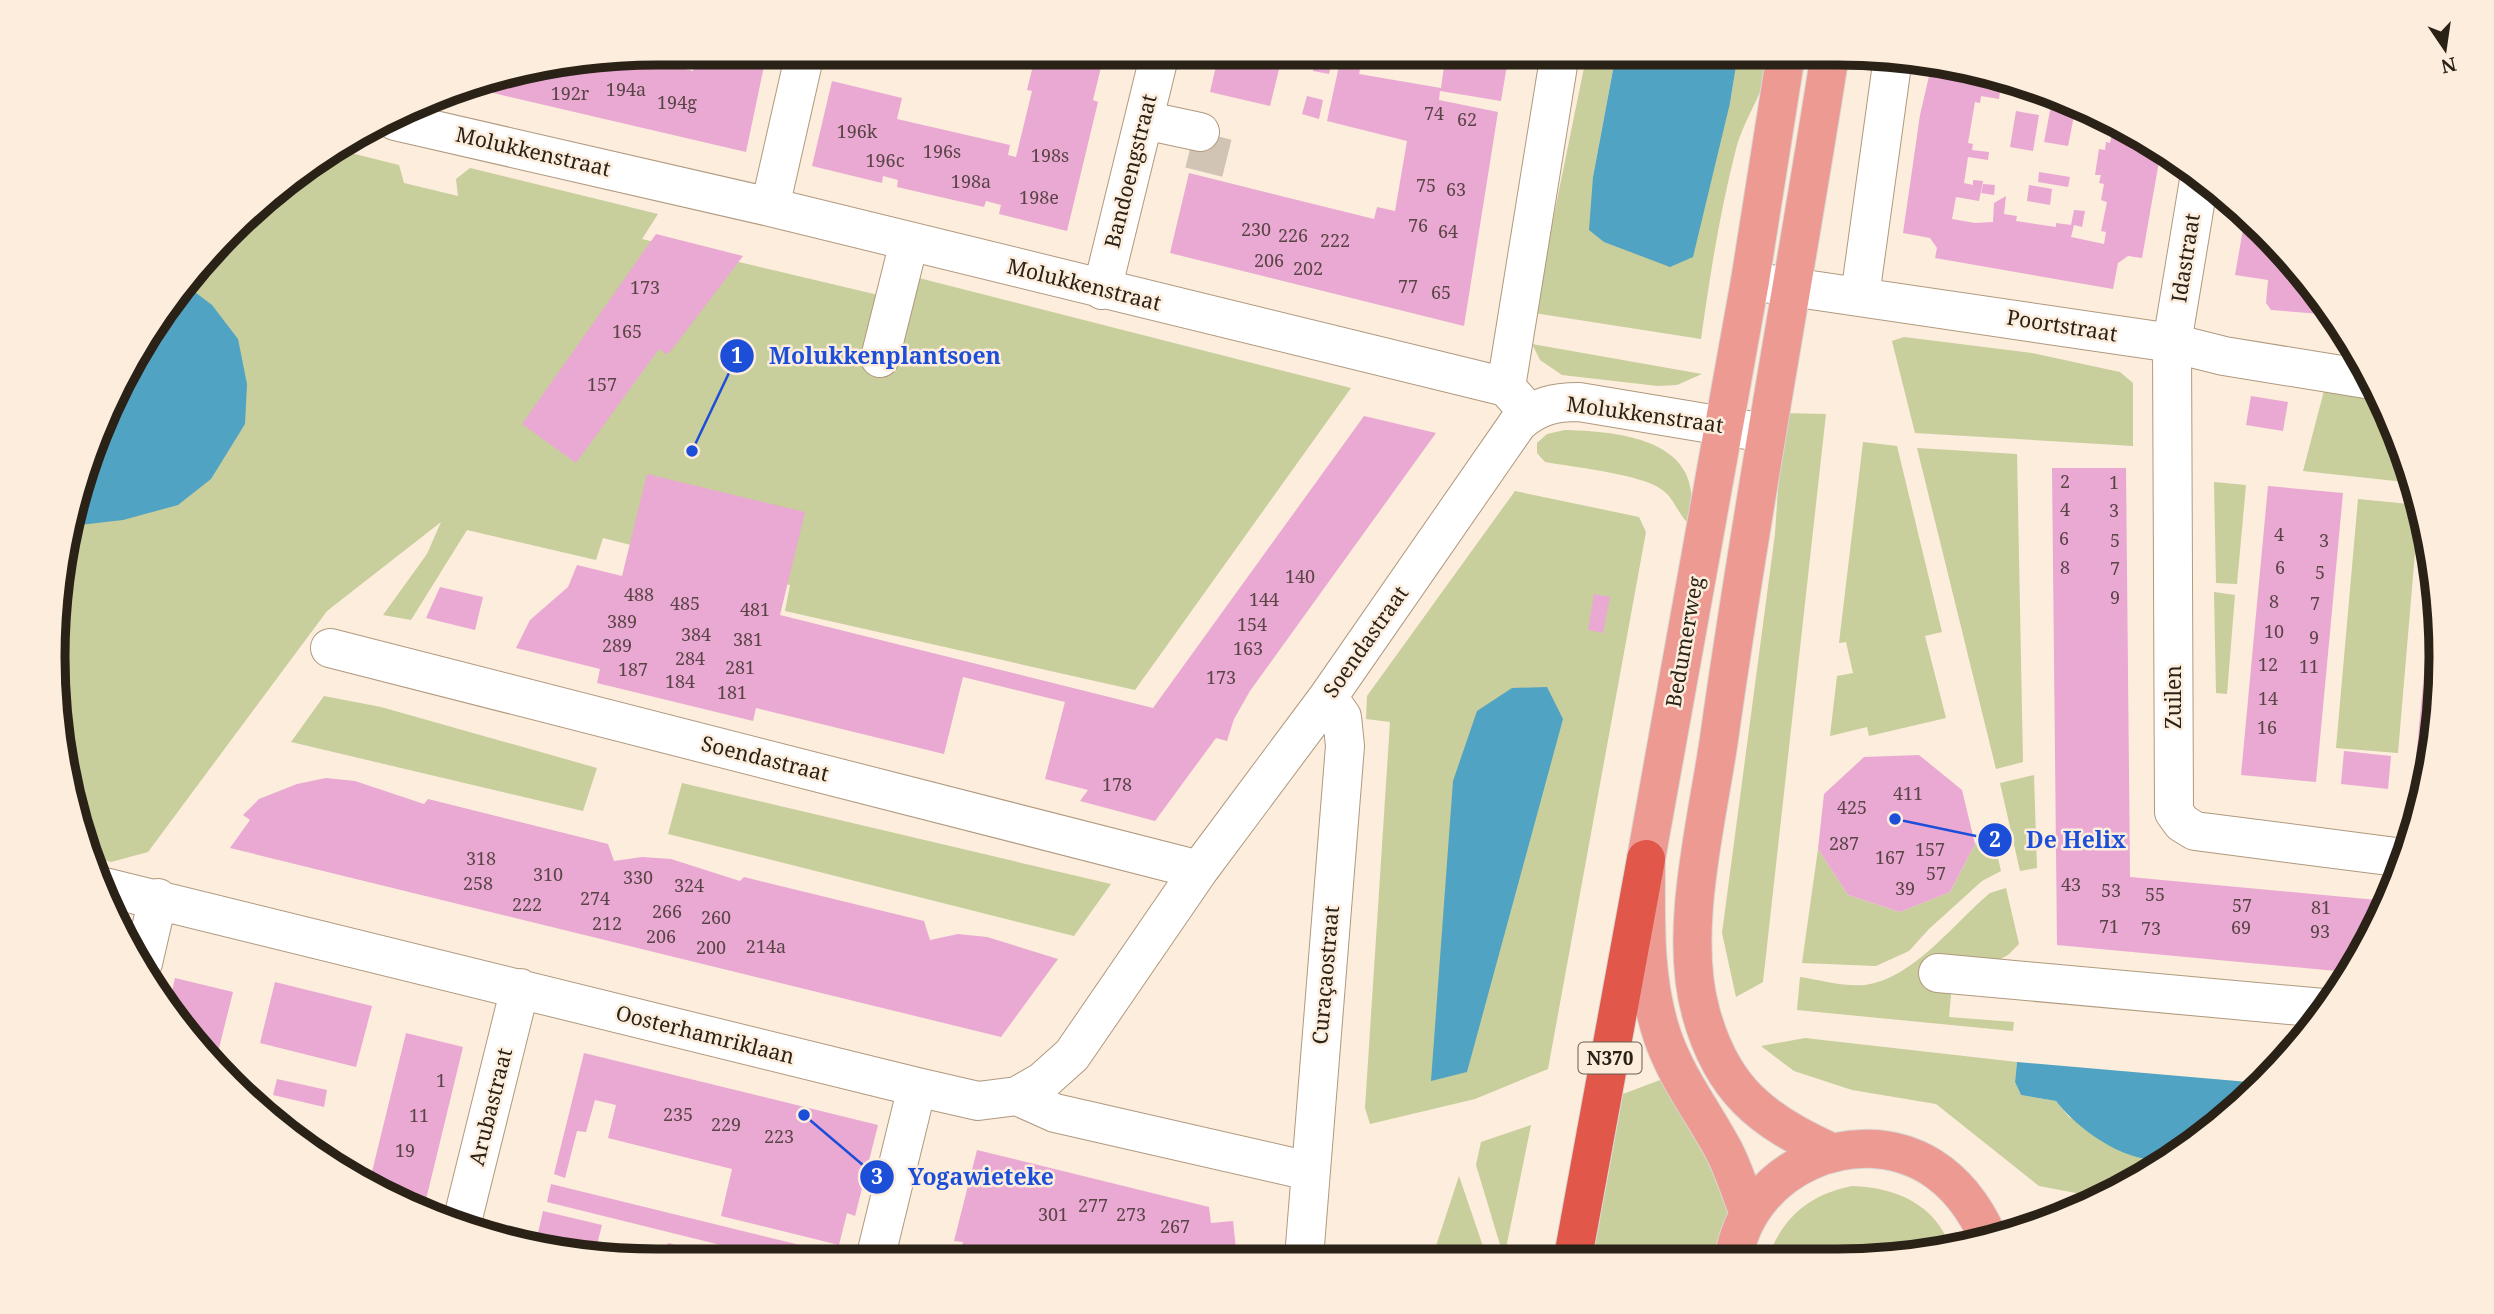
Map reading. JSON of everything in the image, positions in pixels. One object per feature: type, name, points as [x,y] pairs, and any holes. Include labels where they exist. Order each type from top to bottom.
[{"type":"highway","name":"N370","points":[[1574,1249],[1646,859]]},
{"type":"main road","name":"Bedumerweg","points":[[1749,1213],[1724,1150],[1681,1079],[1662,1036],[1651,993],[1645,937],[1646,859],[1749,281],[1784,65]]},
{"type":"main road","points":[[1828,65],[1794,287],[1765,433],[1692,936],[1700,1012],[1712,1048],[1732,1083],[1766,1119],[1832,1152]]},
{"type":"main road","points":[[1737,1249],[1749,1213],[1766,1191],[1788,1172],[1832,1152],[1885,1150],[1930,1167],[1966,1198],[1984,1231]]},
{"type":"street","points":[[770,207],[802,65]]},
{"type":"street","name":"Bandoengstraat","points":[[1102,290],[1157,65]]},
{"type":"street","points":[[1518,400],[1514,333],[1558,65]]},
{"type":"street","points":[[1860,296],[1892,68]]},
{"type":"street","name":"Molukkenstraat","points":[[419,116],[1102,290],[1518,400],[1549,404],[1579,402],[1765,433]]},
{"type":"street","points":[[1142,129],[1195,141]]},
{"type":"street","name":"Idastraat","points":[[2172,343],[2198,187]]},
{"type":"street","points":[[880,358],[909,242]]},
{"type":"street","name":"Poortstraat","points":[[1749,281],[2172,343],[2224,356],[2359,378]]},
{"type":"street","name":"Zuilen","points":[[2172,343],[2174,813],[2182,823],[2195,831],[2394,857]]},
{"type":"street","name":"Soendastraat","points":[[1017,1096],[1043,1081],[1072,1055],[1199,870],[1328,697],[1518,423],[1518,400]]},
{"type":"street","name":"Soendastraat","points":[[330,648],[1199,870]]},
{"type":"street","name":"Curaçaostraat","points":[[1305,1249],[1345,746],[1342,718],[1328,697]]},
{"type":"street","name":"Oosterhamriklaan","points":[[112,888],[978,1101],[1017,1096]]},
{"type":"street","points":[[144,954],[158,898]]},
{"type":"street","points":[[1938,973],[2314,1007]]},
{"type":"street","name":"Arubastraat","points":[[463,1217],[520,988]]},
{"type":"street","points":[[877,1249],[917,1087]]},
{"type":"street","points":[[1017,1096],[1055,1113],[1310,1171]]},
{"type":"green space","points":[[1585,65],[1614,65],[1593,177],[1730,103],[1736,65],[1769,65],[1766,79],[1736,149],[1716,243],[1701,339],[1534,313]]},
{"type":"green space","points":[[348,152],[399,165],[404,183],[458,196],[456,179],[470,168],[658,214],[642,239],[908,302],[915,277],[1351,388],[1135,690],[785,611],[790,585],[603,538],[596,560],[467,530],[411,620],[383,615],[427,554],[441,522],[327,611],[148,852],[111,862],[100,859],[85,810],[76,773],[66,696],[66,618],[70,580],[76,541],[96,467],[110,430],[144,361],[187,296],[238,238],[267,212],[296,187]]},
{"type":"green space","points":[[1904,337],[2032,353],[2120,372],[2133,383],[2133,446],[1915,433],[1892,341]]},
{"type":"green space","points":[[1532,344],[1702,374],[1677,385],[1658,386],[1562,375],[1540,360]]},
{"type":"green space","points":[[2325,387],[2367,393],[2384,430],[2402,482],[2303,471]]},
{"type":"green space","points":[[1783,413],[1826,414],[1763,982],[1736,997],[1722,933],[1775,534]]},
{"type":"green space","points":[[1565,430],[1614,434],[1663,450],[1676,460],[1688,478],[1692,498],[1692,526],[1683,518],[1666,493],[1651,484],[1622,475],[1545,462],[1537,453],[1537,443],[1547,434]]},
{"type":"green space","points":[[1863,442],[1897,446],[1942,632],[1925,636],[1946,718],[1869,736],[1867,727],[1830,736],[1837,676],[1853,673],[1846,642],[1839,643]]},
{"type":"green space","points":[[1917,448],[2017,454],[2023,762],[1996,769]]},
{"type":"green space","points":[[2214,482],[2246,485],[2237,584],[2216,583]]},
{"type":"green space","points":[[1515,491],[1639,517],[1646,532],[1548,1069],[1475,1099],[1370,1124],[1365,1108],[1390,722],[1366,719],[1367,696]]},
{"type":"green space","points":[[2358,499],[2409,504],[2416,535],[2398,753],[2336,748]]},
{"type":"green space","points":[[2214,592],[2235,595],[2227,694],[2216,693]]},
{"type":"green space","points":[[324,696],[381,707],[597,768],[583,811],[291,742]]},
{"type":"green space","points":[[2034,775],[2037,868],[2020,871],[2000,783]]},
{"type":"green space","points":[[682,783],[1111,884],[1074,936],[668,834]]},
{"type":"green space","points":[[1991,828],[2001,871],[1982,881],[1909,951],[1876,966],[1802,963],[1818,849],[1848,895],[1900,912],[1950,892],[1975,844]]},
{"type":"green space","points":[[2006,888],[2019,944],[2008,955],[1952,984],[1949,1017],[2014,1022],[2013,1031],[1797,1010],[1800,977],[1849,985],[1883,981],[1932,948],[1990,893]]},
{"type":"green space","points":[[1805,1038],[2017,1062],[2015,1082],[2021,1095],[2056,1101],[2069,1117],[2140,1158],[2150,1159],[2084,1195],[2039,1186],[1936,1104],[1852,1090],[1794,1071],[1761,1046]]},
{"type":"green space","points":[[1668,1077],[1719,1166],[1728,1214],[1715,1249],[1594,1249],[1623,1094]]},
{"type":"green space","points":[[1531,1125],[1506,1249],[1501,1249],[1476,1165],[1481,1142]]},
{"type":"green space","points":[[1459,1176],[1484,1249],[1435,1249]]},
{"type":"green space","points":[[1852,1186],[1868,1187],[1898,1194],[1924,1209],[1935,1219],[1946,1239],[1876,1248],[1771,1249],[1782,1230],[1800,1209],[1837,1190]]},
{"type":"water","points":[[1614,65],[1736,65],[1730,103],[1693,257],[1670,267],[1604,242],[1589,230],[1593,177]]},
{"type":"water","points":[[192,290],[212,305],[238,339],[247,384],[245,424],[211,479],[178,505],[123,520],[80,525],[96,467],[126,395],[144,361]]},
{"type":"water","points":[[1547,687],[1563,719],[1467,1072],[1431,1081],[1453,781],[1477,711],[1512,688]]},
{"type":"water","points":[[2017,1062],[2249,1082],[2198,1127],[2150,1159],[2124,1153],[2108,1145],[2066,1113],[2056,1101],[2021,1095],[2015,1082]]},
{"type":"building","points":[[669,65],[693,71],[694,65],[764,66],[746,152],[489,92],[490,89],[541,76],[618,66]]},
{"type":"building","points":[[1033,65],[1102,65],[1093,100],[1098,102],[1067,231],[999,214],[1001,205],[986,201],[984,207],[897,187],[898,180],[883,176],[882,183],[812,166],[832,81],[902,98],[897,119],[1010,145],[1008,155],[1016,157],[1032,91],[1027,90]]},
{"type":"building","points":[[1216,65],[1280,65],[1270,106],[1210,92]]},
{"type":"building","points":[[1314,65],[1331,65],[1329,74],[1313,71]]},
{"type":"building","points":[[1339,65],[1361,65],[1359,74],[1441,88],[1444,65],[1507,65],[1501,101],[1440,91],[1439,100],[1498,112],[1464,326],[1170,253],[1189,173],[1374,219],[1377,207],[1395,211],[1407,141],[1327,121]]},
{"type":"building","points":[[1930,72],[2001,88],[1999,99],[1981,96],[1980,103],[1975,102],[1968,143],[1973,144],[1972,150],[1989,152],[1988,160],[1968,157],[1964,183],[1973,185],[1973,180],[1983,181],[1979,201],[1956,197],[1952,219],[1975,223],[1993,222],[1994,203],[2006,196],[2004,214],[2017,216],[2016,221],[2056,227],[2056,223],[2071,225],[2074,210],[2085,211],[2082,227],[2074,225],[2071,237],[2104,244],[2106,232],[2101,231],[2107,202],[2101,200],[2104,184],[2099,183],[2101,175],[2095,175],[2099,149],[2105,150],[2106,142],[2110,143],[2112,133],[2159,161],[2142,258],[2128,256],[2118,263],[2113,289],[1935,258],[1937,248],[1930,238],[1903,233],[1920,115]]},
{"type":"building","points":[[1307,96],[1323,100],[1319,119],[1302,114]]},
{"type":"building","points":[[2051,106],[2074,115],[2068,146],[2044,142]]},
{"type":"building","points":[[2016,111],[2039,115],[2033,151],[2010,147]]},
{"type":"building","points":[[2039,172],[2070,177],[2068,187],[2038,182]]},
{"type":"building","points":[[1983,184],[1995,185],[1994,195],[1981,193]]},
{"type":"building","points":[[2029,185],[2052,189],[2050,205],[2027,201]]},
{"type":"building","points":[[2243,227],[2282,267],[2281,273],[2288,274],[2319,314],[2271,310],[2266,303],[2268,280],[2235,275]]},
{"type":"building","points":[[656,234],[743,256],[670,352],[666,354],[659,349],[576,463],[522,424]]},
{"type":"building","points":[[2251,396],[2288,402],[2283,431],[2246,425]]},
{"type":"building","points":[[1364,416],[1436,433],[1250,691],[1234,719],[1227,741],[1216,738],[1155,821],[1080,801],[1088,790],[1045,779],[1065,702],[963,677],[944,754],[756,708],[753,721],[597,683],[600,669],[516,648],[530,620],[568,587],[577,565],[622,576],[647,474],[805,512],[780,615],[1153,708]]},
{"type":"building","points":[[2052,468],[2126,468],[2130,877],[2377,900],[2338,971],[2057,945]]},
{"type":"building","points":[[2268,486],[2343,493],[2316,782],[2241,775]]},
{"type":"building","points":[[440,587],[483,597],[475,630],[426,618]]},
{"type":"building","points":[[1594,594],[1610,597],[1603,633],[1588,630]]},
{"type":"building","points":[[2428,628],[2428,696],[2418,773],[2413,791]]},
{"type":"building","points":[[2344,751],[2391,756],[2388,789],[2341,784]]},
{"type":"building","points":[[1919,755],[1962,790],[1975,844],[1950,892],[1900,912],[1848,895],[1818,849],[1824,794],[1864,757]]},
{"type":"building","points":[[326,778],[355,781],[424,804],[428,799],[608,844],[614,861],[642,857],[671,859],[740,881],[744,877],[924,921],[930,940],[958,934],[987,937],[1058,959],[1001,1037],[230,848],[250,820],[243,815],[259,799],[297,784]]},
{"type":"building","points":[[175,978],[233,992],[218,1053],[187,1018],[171,995]]},
{"type":"building","points":[[275,982],[372,1006],[356,1067],[260,1043]]},
{"type":"building","points":[[406,1033],[463,1047],[425,1202],[371,1175]]},
{"type":"building","points":[[584,1053],[878,1125],[855,1216],[847,1213],[839,1245],[721,1216],[732,1169],[608,1138],[616,1105],[595,1100],[586,1132],[577,1131],[565,1178],[554,1174]]},
{"type":"building","points":[[277,1079],[327,1090],[324,1107],[273,1095]]},
{"type":"building","points":[[977,1150],[1209,1207],[1211,1223],[1233,1221],[1236,1249],[961,1249],[963,1242],[954,1241]]},
{"type":"building","points":[[551,1184],[817,1249],[737,1249],[547,1202]]},
{"type":"building","points":[[543,1211],[602,1225],[597,1246],[537,1237]]},
{"type":"building","points":[[668,1243],[681,1246],[680,1249],[667,1249]]},
{"type":"tunnel","points":[[1190,149],[1230,159]]},
{"type":"place","name":"Molukkenplantsoen","points":[[692,451]]},
{"type":"place","name":"De Helix","points":[[1895,819]]},
{"type":"place","name":"Yogawieteke","points":[[804,1115]]}]
